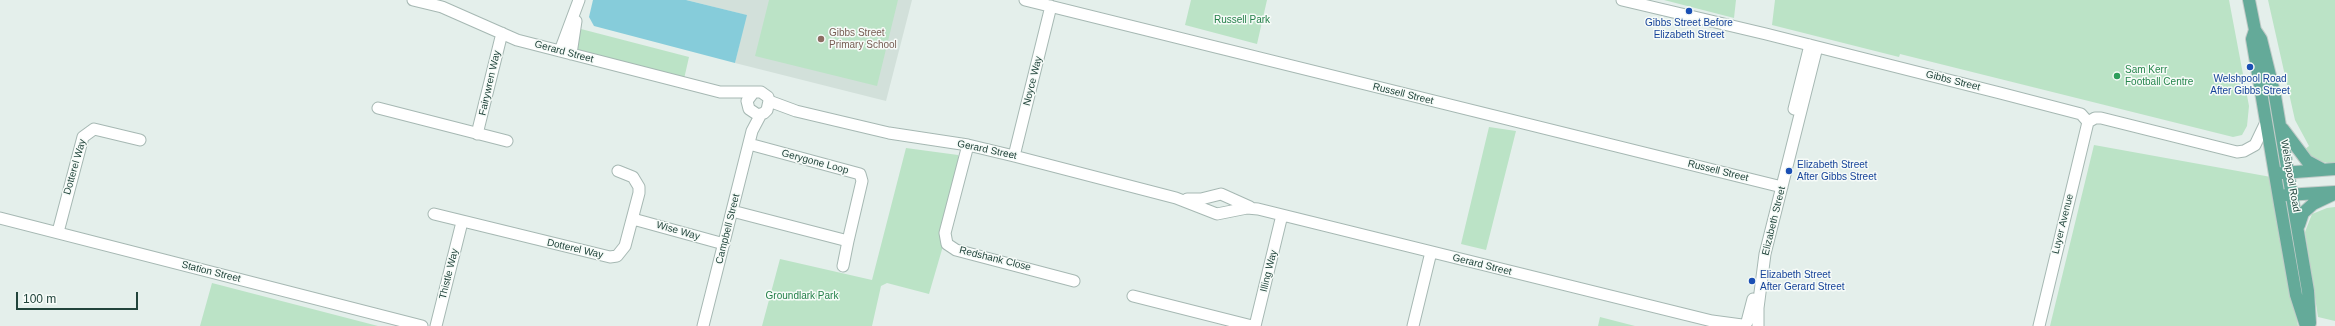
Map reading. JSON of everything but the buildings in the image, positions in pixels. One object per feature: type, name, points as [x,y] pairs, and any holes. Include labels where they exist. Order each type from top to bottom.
[{"type":"main road","name":"Welshpool Road","points":[[2249,0],[2255,30],[2261,39],[2289,172],[2308,291],[2310,326]]},
{"type":"main road","name":"Welshpool Road","points":[[2255,30],[2252,39],[2266,122],[2296,295],[2306,326]]},
{"type":"main road","points":[[2280,126],[2307,161],[2322,169]]},
{"type":"main road","points":[[2275,174],[2335,169]]},
{"type":"main road","points":[[2279,196],[2293,194],[2335,193]]},
{"type":"main road","points":[[2298,226],[2303,213],[2313,204],[2335,193]]},
{"type":"street","name":"Gerard Street","points":[[413,0],[442,7],[517,40],[720,92],[759,109],[796,111],[889,133],[968,145],[1176,198],[1217,214],[1253,208]]},
{"type":"street","name":"Russell Street","points":[[1025,0],[1778,186]]},
{"type":"street","name":"Gibbs Street","points":[[1622,0],[1813,46],[2081,114],[2088,122]]},
{"type":"street","points":[[566,53],[578,1]]},
{"type":"street","name":"Noyce Way","points":[[1014,156],[1051,6]]},
{"type":"street","name":"Fairywren Way","points":[[477,134],[502,33]]},
{"type":"street","name":"Elizabeth Street","points":[[1749,325],[1758,308],[1765,254],[1778,186],[1813,46]]},
{"type":"street","name":"Gerard Street","points":[[720,92],[753,94],[764,93],[759,109]]},
{"type":"street","points":[[753,94],[749,97],[759,109]]},
{"type":"street","points":[[378,108],[507,141]]},
{"type":"street","name":"Campbell Street","points":[[703,326],[752,131],[759,109]]},
{"type":"street","points":[[2088,122],[2095,118],[2101,118],[2230,151],[2244,151],[2255,145],[2266,122]]},
{"type":"street","name":"Luyer Avenue","points":[[2039,326],[2088,122]]},
{"type":"street","name":"Dotterel Way","points":[[58,232],[83,137],[94,130],[140,140]]},
{"type":"street","name":"Gerygone Loop","points":[[749,144],[860,174],[862,181],[842,266]]},
{"type":"street","name":"Redshank Close","points":[[968,145],[945,233],[947,244],[956,250],[1074,281]]},
{"type":"street","name":"Dotterel Way","points":[[434,214],[610,257],[622,252],[633,219],[639,187],[633,177],[618,171]]},
{"type":"street","name":"Gerard Street","points":[[1176,198],[1201,199],[1221,194],[1253,208],[1717,324],[1749,325]]},
{"type":"street","points":[[732,211],[848,241]]},
{"type":"street","name":"Illing Way","points":[[1254,326],[1282,215]]},
{"type":"street","name":"Station Street","points":[[0,218],[422,326]]},
{"type":"street","name":"Wise Way","points":[[633,219],[724,244]]},
{"type":"street","name":"Thistle Way","points":[[436,326],[462,222]]},
{"type":"street","points":[[1413,326],[1430,252]]},
{"type":"street","points":[[1133,296],[1254,326]]},
{"type":"shaded area","name":"Gibbs Street Primary School","points":[[686,0],[912,0],[886,101],[735,63],[746,15]]},
{"type":"green space","name":"Gibbs Street Primary School","points":[[769,0],[898,0],[877,86],[755,56]]},
{"type":"green space","name":"Russell Park","points":[[1191,0],[1267,0],[1257,44],[1185,25]]},
{"type":"green space","points":[[1664,0],[1736,0],[1734,18]]},
{"type":"green space","name":"Sam Kerr Football Centre","points":[[1775,0],[2229,0],[2249,106],[2247,126],[2242,135],[2233,137],[1900,54],[1899,57],[1772,25]]},
{"type":"green space","points":[[2268,0],[2335,0],[2335,165],[2313,159],[2304,150],[2309,146],[2295,120]]},
{"type":"green space","points":[[581,29],[689,57],[684,79],[575,51]]},
{"type":"green space","points":[[1489,127],[1516,131],[1486,250],[1461,244]]},
{"type":"green space","points":[[2094,145],[2271,177],[2298,326],[2050,326]]},
{"type":"green space","name":"Groundlark Park","points":[[906,148],[958,155],[960,160],[940,241],[943,246],[929,294],[887,283],[881,286],[872,326],[762,326],[780,259],[872,280]]},
{"type":"green space","points":[[2335,207],[2335,321],[2318,317],[2305,232],[2312,214],[2327,208]]},
{"type":"green space","points":[[212,283],[378,326],[200,326]]},
{"type":"green space","points":[[1600,317],[1635,326],[1598,326]]},
{"type":"water","points":[[593,0],[686,0],[747,15],[735,63],[594,26],[589,17]]},
{"type":"place","name":"Gibbs Street Before Elizabeth Street","points":[[1689,11]]},
{"type":"place","name":"Gibbs Street Primary School","points":[[821,39]]},
{"type":"place","name":"Welshpool Road After Gibbs Street","points":[[2250,67]]},
{"type":"place","name":"Sam Kerr Football Centre","points":[[2117,76]]},
{"type":"place","name":"Elizabeth Street After Gibbs Street","points":[[1789,171]]},
{"type":"place","name":"Elizabeth Street After Gerard Street","points":[[1752,281]]}]
